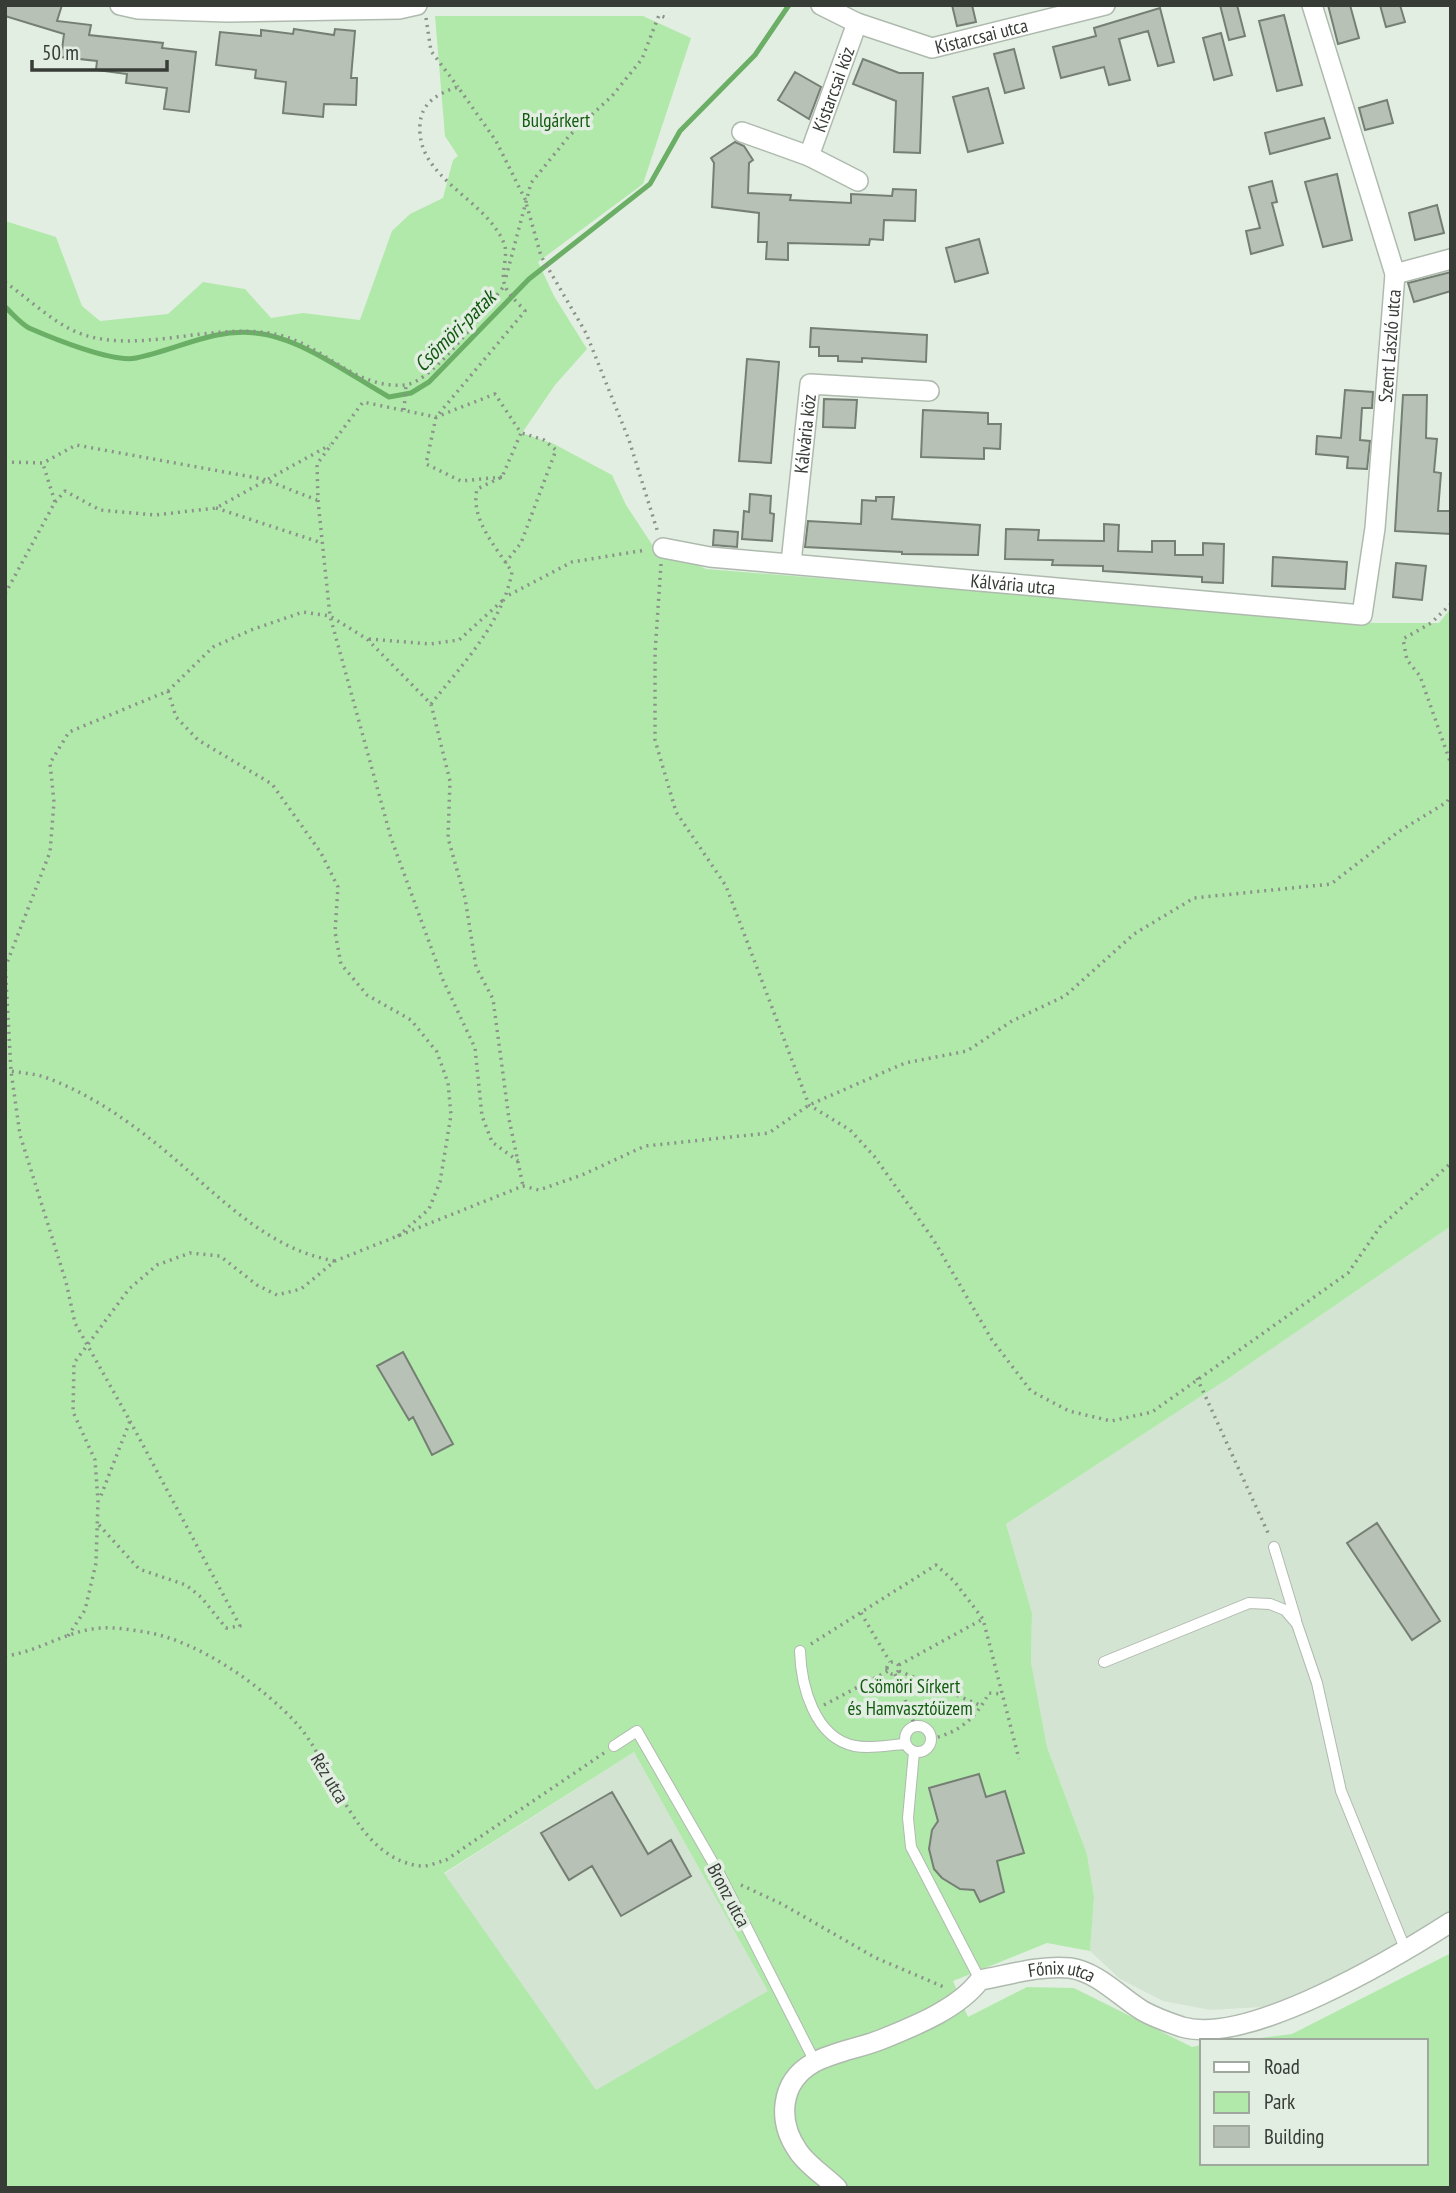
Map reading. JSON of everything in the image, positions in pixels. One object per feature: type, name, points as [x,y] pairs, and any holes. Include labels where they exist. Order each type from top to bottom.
[{"type":"street","points":[[120,5],[227,12],[399,9],[421,11]]},
{"type":"street","name":"Kistarcsai utca","points":[[821,5],[857,23],[932,48],[1105,5]]},
{"type":"street","name":"Szent László utca","points":[[1312,5],[1395,274],[1375,528],[1362,615]]},
{"type":"street","name":"Kistarcsai köz","points":[[809,156],[857,23]]},
{"type":"street","name":"Kistarcsai köz","points":[[743,132],[809,156],[858,181]]},
{"type":"street","points":[[1395,274],[1451,259]]},
{"type":"street","name":"Kálvária köz","points":[[791,563],[810,384],[929,391]]},
{"type":"street","name":"Kálvária utca","points":[[663,548],[710,556],[1362,615]]},
{"type":"street","name":"Főnix utca","points":[[980,1980],[1035,1970],[1071,1968],[1099,1980],[1144,2011],[1185,2028],[1231,2026],[1299,2006],[1406,1951],[1451,1922]]},
{"type":"street","points":[[837,2188],[798,2151],[783,2116],[786,2093],[804,2070],[816,2062],[884,2039],[968,1997],[980,1980]]},
{"type":"lane","points":[[1274,1546],[1317,1683],[1341,1791],[1406,1951]]},
{"type":"lane","points":[[1104,1662],[1249,1603],[1270,1604],[1285,1610],[1297,1624]]},
{"type":"lane","points":[[800,1651],[803,1686],[813,1710],[831,1731],[854,1746],[905,1744]]},
{"type":"lane","points":[[915,1726],[929,1731],[929,1747],[922,1752],[914,1752],[905,1744],[904,1737],[915,1726]]},
{"type":"lane","name":"Bronz utca","points":[[614,1746],[636,1731],[720,1875],[816,2062]]},
{"type":"lane","points":[[914,1752],[908,1818],[911,1847],[980,1980]]},
{"type":"path","points":[[421,11],[431,51],[496,141],[525,199],[541,256],[586,332],[629,440],[663,548],[655,653],[655,740],[676,812],[726,886],[809,1105],[850,1130],[874,1156],[933,1239],[992,1340],[1031,1391],[1069,1411],[1111,1421],[1152,1412],[1348,1273],[1380,1227],[1451,1163]]},
{"type":"path","points":[[5,282],[71,330],[116,341],[230,329],[260,331],[282,335],[374,384],[406,387],[441,364],[505,285],[531,183],[570,135],[612,96],[642,59],[659,15],[670,19]]},
{"type":"path","points":[[458,87],[440,92],[425,106],[420,117],[419,140],[423,153],[439,172],[485,214],[505,245],[505,285],[525,311],[436,417],[426,464],[461,481],[502,477]]},
{"type":"path","points":[[404,410],[406,387]]},
{"type":"path","points":[[506,563],[521,543],[556,450],[544,440],[522,433],[495,394],[436,417],[363,402],[317,464],[318,501],[330,616],[391,838],[443,980],[475,1048],[482,1116],[492,1142],[518,1161]]},
{"type":"path","points":[[432,704],[472,653],[508,595],[512,572],[483,527],[473,504],[477,489],[502,477],[522,433]]},
{"type":"path","points":[[5,594],[55,502],[65,491],[100,510],[155,515],[216,508],[333,443]]},
{"type":"path","points":[[5,462],[43,463],[76,445],[267,481],[318,501]]},
{"type":"path","points":[[43,463],[55,502]]},
{"type":"path","points":[[216,508],[322,543]]},
{"type":"path","points":[[367,639],[430,644],[459,640],[508,595],[572,562],[663,548]]},
{"type":"path","points":[[1451,604],[1431,623],[1403,639],[1406,660],[1420,676],[1451,764]]},
{"type":"path","points":[[97,1524],[139,1569],[186,1585],[201,1597],[226,1628],[240,1626],[75,1324],[66,1282],[20,1135],[8,1070],[6,966],[27,905],[50,852],[54,802],[50,763],[69,732],[168,691],[213,647],[285,616],[303,612],[330,616],[367,639],[432,704],[450,781],[448,838],[465,898],[476,967],[493,999],[509,1119],[523,1186]]},
{"type":"path","points":[[168,691],[176,717],[198,740],[272,784],[280,794],[321,853],[338,887],[335,932],[341,964],[367,995],[411,1020],[437,1052],[448,1083],[451,1115],[440,1182],[429,1209],[393,1241]]},
{"type":"path","points":[[68,1636],[85,1609],[96,1563],[98,1502],[95,1460],[73,1412],[74,1363],[129,1289],[157,1265],[190,1253],[220,1256],[257,1285],[277,1295],[302,1289],[335,1261],[393,1241],[523,1186],[539,1190],[582,1175],[645,1146],[769,1133],[809,1105],[905,1063],[967,1051],[1012,1021],[1065,996],[1134,934],[1194,898],[1331,884],[1398,832],[1447,802],[1451,795]]},
{"type":"path","points":[[8,1070],[47,1078],[96,1103],[149,1137],[255,1227],[306,1256],[335,1261]]},
{"type":"path","points":[[1197,1378],[1274,1546]]},
{"type":"path","points":[[98,1502],[130,1421]]},
{"type":"path","points":[[800,1651],[936,1565],[954,1581],[982,1619],[1019,1759]]},
{"type":"path","points":[[861,1612],[890,1662],[899,1665]]},
{"type":"path","points":[[915,1726],[897,1672],[899,1665],[982,1619]]},
{"type":"path","name":"Réz utca","points":[[5,1656],[24,1653],[68,1636],[102,1628],[147,1633],[176,1640],[253,1685],[300,1728],[340,1796],[379,1846],[400,1860],[423,1866],[446,1860],[614,1746]]},
{"type":"path","points":[[888,1671],[890,1662]]},
{"type":"path","points":[[813,1710],[888,1671],[897,1672],[982,1706]]},
{"type":"path","points":[[931,1739],[961,1728],[982,1706],[989,1693],[1003,1694]]},
{"type":"path","points":[[720,1875],[782,1904],[874,1957],[968,1997]]},
{"type":"shaded area","points":[[1451,1226],[1451,1913],[1321,1989],[1262,2007],[1210,2010],[1163,2001],[1120,1979],[1090,1951],[1094,1897],[1087,1854],[1047,1747],[1031,1662],[1032,1613],[1006,1524],[1232,1376]]},
{"type":"shaded area","points":[[634,1752],[769,1991],[596,2091],[444,1874]]},
{"type":"green space","name":"Bulgárkert","points":[[435,16],[643,16],[691,38],[643,184],[538,262],[554,296],[587,349],[555,385],[522,433],[554,444],[612,475],[626,505],[655,549],[663,548],[706,569],[1374,623],[1439,623],[1451,608],[1451,1226],[1232,1376],[1006,1524],[1032,1613],[1031,1662],[1047,1747],[1087,1854],[1094,1897],[1090,1951],[1047,1943],[953,1981],[968,2017],[1027,1987],[1074,1988],[1192,2047],[1200,2045],[1200,2165],[1428,2165],[1428,2039],[1253,2039],[1292,2034],[1451,1953],[1451,2188],[5,2188],[5,221],[56,237],[82,306],[100,321],[168,314],[203,282],[245,289],[271,318],[303,313],[360,320],[392,231],[410,214],[443,198],[453,160],[458,156],[445,136]],"holes":[[[634,1752],[768,1991],[596,2090],[444,1873]]]},
{"type":"building","points":[[5,5],[62,5],[57,21],[91,25],[89,35],[163,43],[162,48],[196,52],[189,112],[164,109],[167,88],[126,83],[127,74],[96,70],[97,61],[61,57],[64,34],[5,16]]},
{"type":"building","points":[[952,5],[972,5],[976,22],[957,26]]},
{"type":"building","points":[[1220,5],[1237,5],[1245,36],[1229,40]]},
{"type":"building","points":[[1328,5],[1350,5],[1359,38],[1338,44]]},
{"type":"building","points":[[1380,5],[1400,5],[1405,22],[1386,27]]},
{"type":"building","points":[[1160,8],[1174,62],[1158,66],[1148,31],[1119,39],[1130,80],[1109,85],[1104,67],[1061,78],[1053,47],[1096,36],[1094,28]]},
{"type":"building","points":[[1284,15],[1302,85],[1277,91],[1259,21]]},
{"type":"building","points":[[294,29],[334,35],[335,29],[355,31],[351,78],[357,78],[356,105],[324,104],[323,117],[283,113],[286,82],[255,78],[256,70],[216,65],[220,32],[261,36],[261,30],[293,34]]},
{"type":"building","points":[[1221,33],[1232,75],[1214,80],[1203,38]]},
{"type":"building","points":[[1014,49],[1024,88],[1005,93],[994,54]]},
{"type":"building","points":[[863,59],[899,73],[923,73],[920,153],[894,152],[896,101],[853,84]]},
{"type":"building","points":[[795,72],[821,87],[809,119],[778,100]]},
{"type":"building","points":[[988,88],[1003,143],[968,152],[953,97]]},
{"type":"building","points":[[1387,100],[1393,123],[1365,130],[1359,108]]},
{"type":"building","points":[[1324,118],[1330,138],[1270,154],[1265,133]]},
{"type":"building","points":[[735,142],[744,146],[753,160],[749,163],[748,193],[791,195],[790,200],[851,203],[851,194],[892,196],[893,189],[916,190],[915,221],[884,220],[883,240],[870,239],[869,245],[788,243],[788,260],[766,259],[767,242],[758,242],[759,213],[712,207],[714,163],[711,158]]},
{"type":"building","points":[[1337,174],[1352,240],[1323,247],[1305,182]]},
{"type":"building","points":[[1272,181],[1277,202],[1272,203],[1283,245],[1251,254],[1246,231],[1260,228],[1249,187]]},
{"type":"building","points":[[1437,205],[1444,233],[1415,240],[1409,213]]},
{"type":"building","points":[[979,239],[988,273],[955,282],[946,248]]},
{"type":"building","points":[[1451,272],[1451,291],[1414,302],[1408,283]]},
{"type":"building","points":[[811,328],[927,335],[926,362],[862,358],[862,362],[838,361],[838,356],[819,356],[819,347],[810,347]]},
{"type":"building","points":[[747,359],[779,362],[771,463],[739,461]]},
{"type":"building","points":[[1345,390],[1373,392],[1372,408],[1362,408],[1360,440],[1370,441],[1367,469],[1347,468],[1348,457],[1316,454],[1317,436],[1341,438]]},
{"type":"building","points":[[1403,395],[1427,395],[1426,438],[1437,439],[1434,472],[1441,473],[1438,511],[1451,511],[1451,534],[1395,531]]},
{"type":"building","points":[[824,399],[857,400],[855,428],[823,427]]},
{"type":"building","points":[[923,410],[988,413],[988,424],[1001,424],[1000,449],[984,448],[984,459],[921,457]]},
{"type":"building","points":[[750,494],[771,496],[770,513],[774,514],[772,541],[742,539],[744,511],[749,512]]},
{"type":"building","points":[[876,497],[894,497],[892,519],[980,525],[978,555],[902,554],[805,547],[808,521],[861,524],[862,500],[876,501]]},
{"type":"building","points":[[1104,524],[1119,525],[1118,551],[1152,552],[1152,541],[1175,541],[1175,555],[1203,555],[1203,543],[1224,544],[1223,583],[1202,582],[1202,577],[1103,571],[1103,566],[1052,565],[1053,560],[1005,559],[1006,529],[1039,530],[1038,540],[1104,541]]},
{"type":"building","points":[[714,530],[738,532],[737,547],[713,545]]},
{"type":"building","points":[[1273,557],[1347,562],[1345,589],[1272,586]]},
{"type":"building","points":[[1396,563],[1426,566],[1422,600],[1393,597]]},
{"type":"building","points":[[403,1352],[453,1444],[432,1455],[413,1417],[409,1420],[377,1366]]},
{"type":"building","points":[[1377,1523],[1440,1621],[1412,1640],[1347,1543]]},
{"type":"building","name":"Csömöri Sírkert és Hamvasztóüzem","points":[[979,1774],[986,1797],[1005,1791],[1024,1853],[997,1861],[1004,1892],[980,1902],[974,1890],[960,1889],[942,1878],[934,1869],[929,1849],[932,1830],[938,1821],[929,1788]]},
{"type":"building","points":[[612,1792],[648,1854],[671,1840],[691,1876],[621,1916],[592,1866],[569,1880],[541,1833]]},
{"type":"waterway","name":"Csömöri-patak","points":[[5,307],[29,328],[52,338],[82,349],[126,359],[224,334],[240,332],[272,336],[307,349],[389,397],[411,393],[429,382],[529,279],[650,184],[680,131],[755,55],[789,5]]}]
